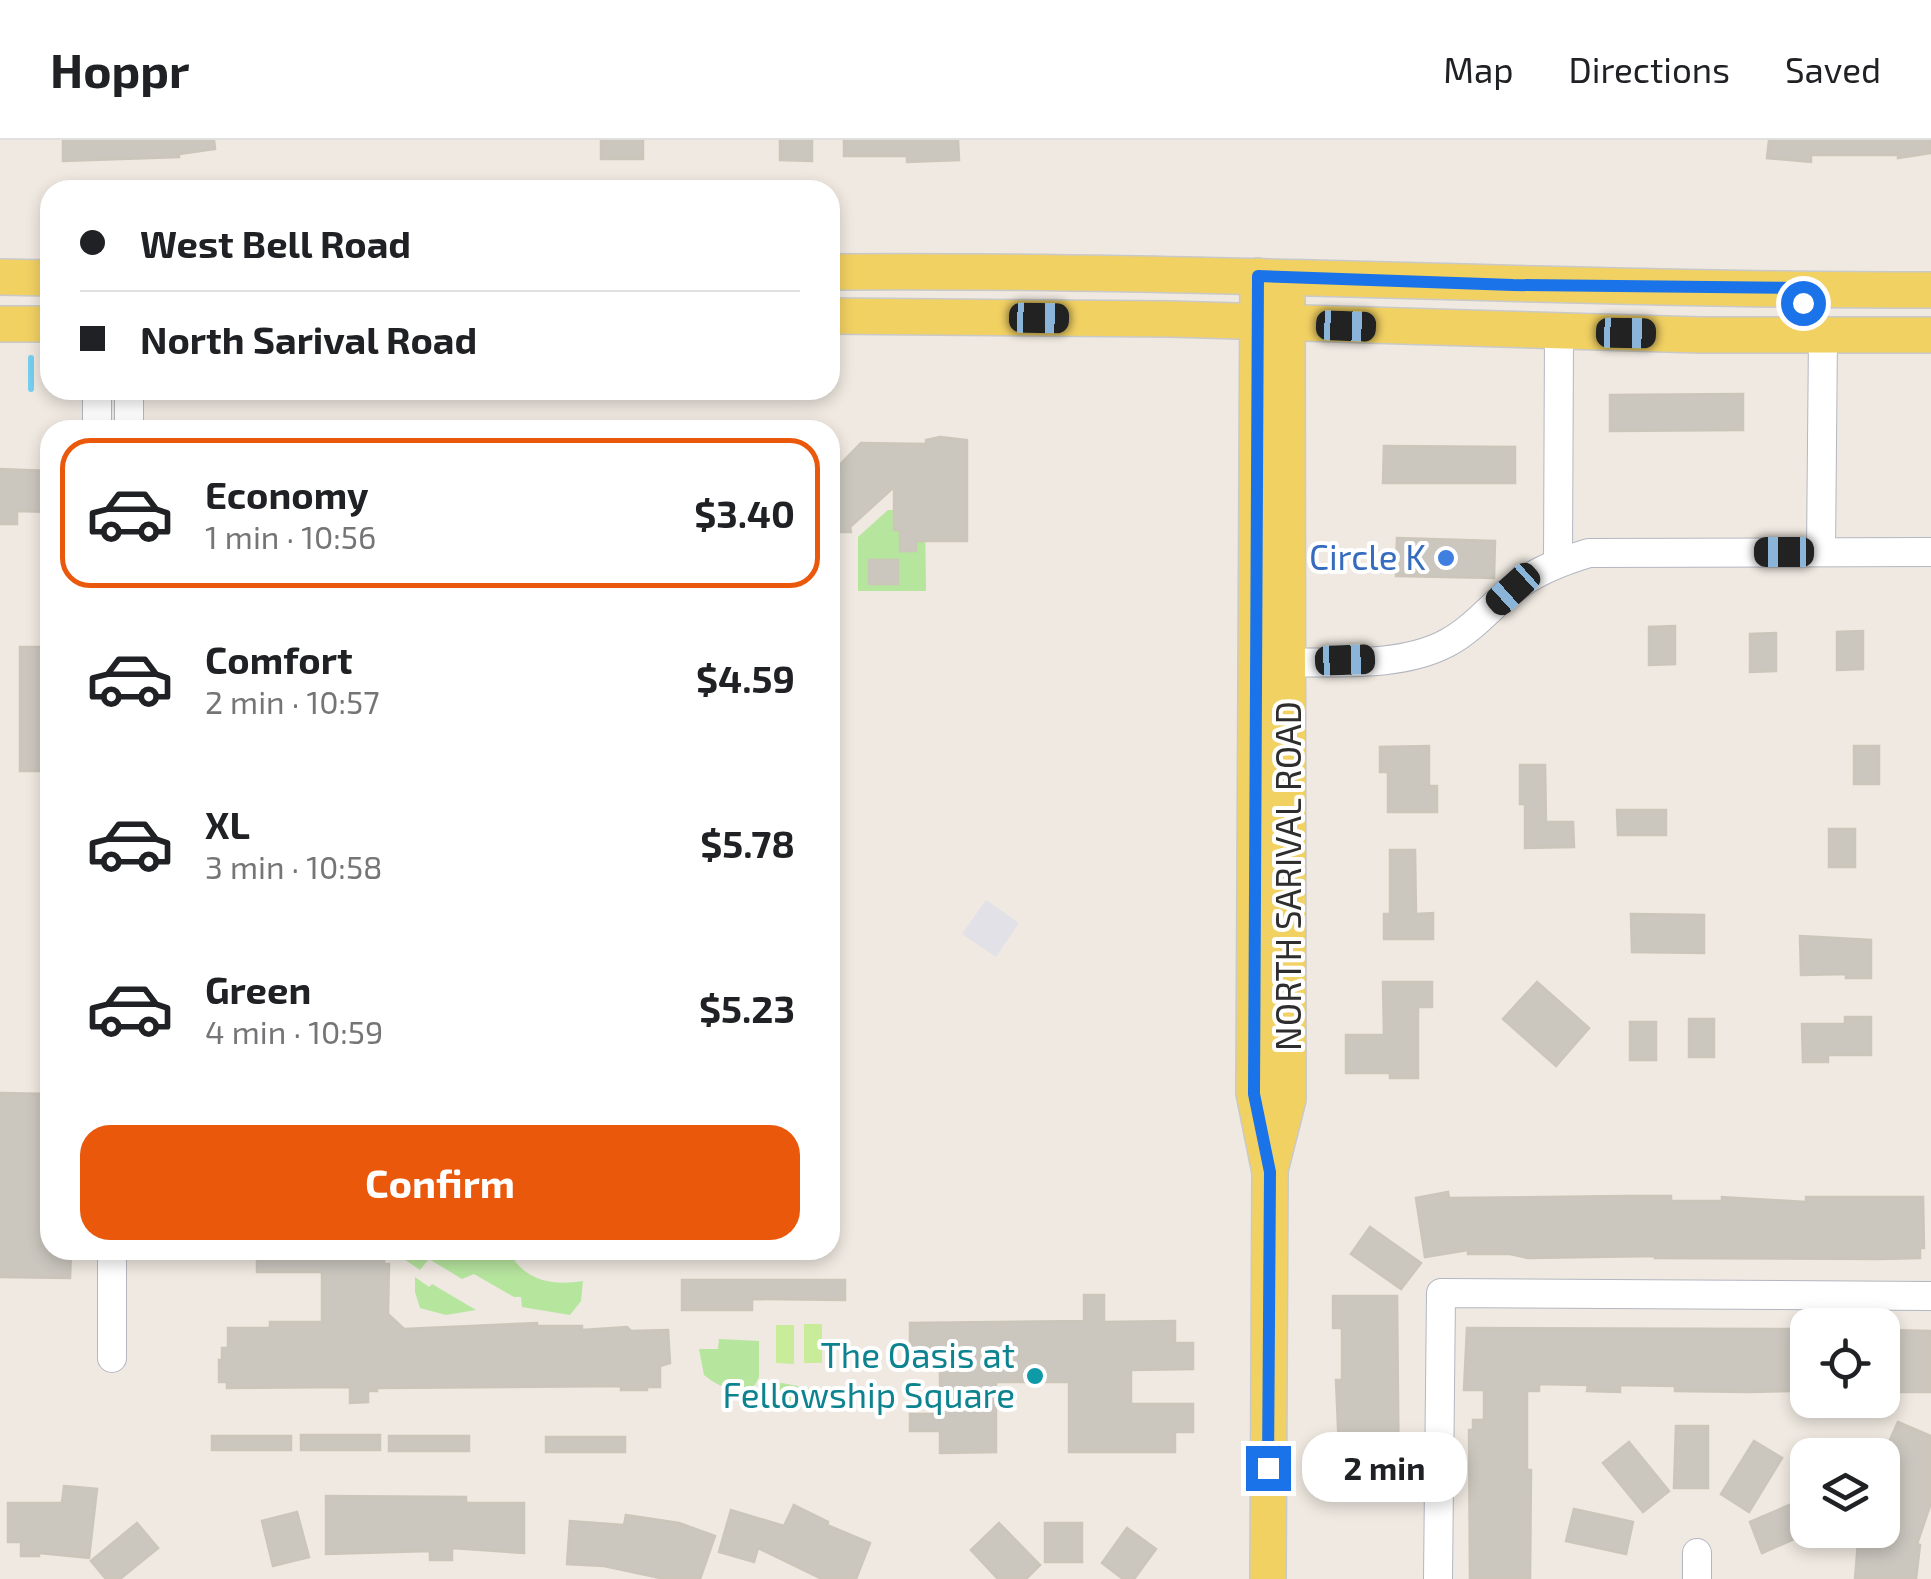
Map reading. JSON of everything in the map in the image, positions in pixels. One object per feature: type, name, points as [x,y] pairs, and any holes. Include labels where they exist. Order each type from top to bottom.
[{"type":"main road","points":[[840,272],[1144,272],[1513,285],[1931,290]]},
{"type":"main road","name":"NORTH SARIVAL ROAD","points":[[1268,1579],[1270,1172],[1288,1098],[1272,662],[1273,276]]},
{"type":"main road","points":[[0,277],[40,278]]},
{"type":"main road","points":[[1626,333],[1709,312],[1795,312],[1802,309],[1803,288]]},
{"type":"main road","points":[[1823,334],[1841,310],[1931,309]]},
{"type":"main road","points":[[840,316],[1272,322],[1558,332],[1931,335]]},
{"type":"main road","points":[[0,324],[40,324]]},
{"type":"street","points":[[1558,332],[1558,563]]},
{"type":"street","points":[[1822,552],[1823,334]]},
{"type":"street","points":[[1272,662],[1400,657],[1434,648],[1465,632],[1513,589],[1558,563],[1607,551],[1931,552]]},
{"type":"street","points":[[112,1260],[112,1358]]},
{"type":"street","points":[[1438,1579],[1441,1293],[1931,1296]]},
{"type":"shaded area","points":[[986,900],[1019,923],[996,957],[962,934]]},
{"type":"green space","points":[[888,510],[919,510],[925,515],[926,591],[858,591],[858,537]]},
{"type":"green space","points":[[405,1260],[428,1260],[420,1270]]},
{"type":"green space","points":[[431,1260],[515,1260],[530,1275],[549,1282],[583,1281],[581,1301],[570,1315],[522,1307],[521,1297],[514,1297],[474,1274],[462,1279]]},
{"type":"green space","points":[[415,1277],[476,1310],[446,1315],[420,1308]]},
{"type":"green space","points":[[804,1324],[822,1324],[822,1363],[804,1363]]},
{"type":"green space","points":[[776,1325],[794,1325],[794,1364],[776,1363]]},
{"type":"green space","points":[[719,1339],[759,1341],[759,1377],[755,1385],[728,1388],[704,1375],[699,1349],[718,1349]]},
{"type":"green space","points":[[772,1381],[812,1389],[825,1395],[826,1404],[767,1398],[762,1389]]},
{"type":"building","points":[[63,140],[214,140],[215,149],[179,157],[63,161]]},
{"type":"building","points":[[601,140],[643,140],[643,159],[601,159]]},
{"type":"building","points":[[780,140],[812,140],[812,161],[780,160]]},
{"type":"building","points":[[844,140],[958,140],[959,160],[907,162],[907,156],[844,156]]},
{"type":"building","points":[[1769,140],[1931,140],[1931,153],[1898,158],[1811,155],[1811,162],[1767,158]]},
{"type":"building","points":[[1743,394],[1743,430],[1610,431],[1610,395]]},
{"type":"building","points":[[926,440],[967,440],[967,541],[916,541],[916,551],[900,551],[900,530],[894,530],[894,487],[850,527],[851,532],[840,532],[840,465],[861,443],[926,444]]},
{"type":"building","name":"Circle K","points":[[1384,446],[1515,447],[1515,483],[1383,483]]},
{"type":"building","points":[[0,469],[40,471],[40,512],[17,511],[17,524],[0,524]]},
{"type":"building","name":"Circle K","points":[[1397,538],[1495,541],[1494,578],[1396,576]]},
{"type":"building","points":[[869,560],[898,560],[898,584],[869,584]]},
{"type":"building","points":[[1675,626],[1675,664],[1649,665],[1649,627]]},
{"type":"building","points":[[1863,631],[1863,669],[1837,670],[1837,632]]},
{"type":"building","points":[[1776,633],[1776,671],[1750,672],[1750,634]]},
{"type":"building","points":[[20,647],[40,647],[40,771],[20,771]]},
{"type":"building","points":[[1429,746],[1429,786],[1437,786],[1437,812],[1388,812],[1388,772],[1380,772],[1380,747]]},
{"type":"building","points":[[1854,746],[1879,746],[1879,784],[1854,784]]},
{"type":"building","points":[[1520,765],[1545,765],[1546,822],[1573,822],[1574,847],[1525,848]]},
{"type":"building","points":[[1617,810],[1666,810],[1666,835],[1618,835]]},
{"type":"building","points":[[1829,829],[1855,829],[1855,867],[1829,867]]},
{"type":"building","points":[[1390,850],[1415,850],[1416,914],[1433,913],[1433,939],[1384,939],[1384,914],[1390,914]]},
{"type":"building","points":[[1631,914],[1704,915],[1704,953],[1632,952]]},
{"type":"building","points":[[1800,936],[1871,940],[1871,978],[1801,975]]},
{"type":"building","points":[[1383,982],[1432,982],[1432,1007],[1418,1007],[1418,1078],[1390,1078],[1390,1073],[1346,1073],[1346,1035],[1384,1035]]},
{"type":"building","points":[[1537,982],[1589,1028],[1556,1066],[1503,1019]]},
{"type":"building","points":[[1845,1017],[1871,1017],[1871,1055],[1828,1055],[1828,1062],[1803,1062],[1802,1024],[1845,1024]]},
{"type":"building","points":[[1689,1019],[1714,1019],[1714,1057],[1689,1057]]},
{"type":"building","points":[[1630,1022],[1656,1022],[1656,1060],[1630,1060]]},
{"type":"building","points":[[0,1093],[40,1094],[40,1260],[71,1260],[70,1278],[0,1277]]},
{"type":"building","points":[[1448,1192],[1449,1198],[1671,1196],[1671,1201],[1722,1201],[1722,1197],[1806,1202],[1806,1197],[1923,1197],[1924,1248],[1920,1248],[1920,1258],[1879,1259],[1528,1258],[1468,1254],[1468,1250],[1425,1257],[1416,1198]]},
{"type":"building","points":[[1370,1227],[1421,1263],[1401,1289],[1351,1254]]},
{"type":"building","points":[[257,1260],[384,1260],[384,1264],[389,1264],[388,1314],[404,1329],[537,1323],[582,1326],[582,1330],[668,1330],[670,1363],[660,1366],[660,1387],[647,1390],[621,1390],[621,1386],[377,1388],[368,1391],[368,1402],[350,1403],[350,1387],[227,1388],[227,1382],[219,1382],[219,1360],[222,1348],[228,1348],[228,1328],[270,1328],[270,1322],[322,1322],[322,1272],[257,1272]]},
{"type":"building","points":[[682,1280],[845,1280],[845,1300],[752,1299],[752,1310],[682,1310]]},
{"type":"building","name":"The Oasis at Fellowship Square","points":[[1084,1295],[1104,1295],[1104,1322],[1175,1321],[1175,1343],[1193,1343],[1193,1369],[1131,1370],[1131,1404],[1193,1404],[1193,1432],[1175,1432],[1175,1452],[1069,1452],[1069,1382],[996,1382],[996,1452],[940,1453],[940,1431],[910,1431],[910,1414],[940,1414],[940,1356],[910,1356],[910,1323],[1084,1321]]},
{"type":"building","points":[[1333,1296],[1397,1296],[1399,1498],[1341,1498],[1336,1380],[1342,1380],[1342,1328],[1333,1328]]},
{"type":"building","points":[[1467,1328],[1790,1329],[1790,1391],[1675,1391],[1675,1386],[1620,1385],[1620,1392],[1587,1391],[1588,1385],[1539,1384],[1539,1391],[1527,1391],[1530,1579],[1470,1579],[1469,1430],[1473,1430],[1473,1420],[1484,1420],[1484,1390],[1464,1390]]},
{"type":"building","points":[[1900,1330],[1931,1331],[1931,1392],[1900,1392]]},
{"type":"building","points":[[1898,1422],[1931,1436],[1931,1503],[1917,1544],[1920,1545],[1916,1579],[1855,1579],[1858,1548],[1900,1548],[1900,1438],[1891,1438]]},
{"type":"building","points":[[1676,1426],[1708,1426],[1708,1488],[1674,1488]]},
{"type":"building","points":[[301,1435],[380,1435],[380,1450],[301,1450]]},
{"type":"building","points":[[212,1436],[291,1436],[291,1450],[212,1450]]},
{"type":"building","points":[[389,1436],[469,1436],[469,1451],[389,1451]]},
{"type":"building","points":[[546,1437],[625,1437],[625,1452],[546,1452]]},
{"type":"building","points":[[1754,1441],[1782,1458],[1749,1512],[1721,1494]]},
{"type":"building","points":[[1629,1442],[1669,1491],[1643,1512],[1603,1463]]},
{"type":"building","points":[[64,1486],[97,1489],[89,1558],[39,1553],[21,1556],[21,1542],[8,1542],[8,1503],[62,1503]]},
{"type":"building","points":[[326,1496],[466,1497],[466,1503],[524,1503],[524,1553],[452,1548],[452,1560],[430,1560],[430,1551],[326,1554]]},
{"type":"building","points":[[794,1505],[828,1522],[827,1525],[870,1543],[856,1579],[822,1579],[758,1548],[754,1562],[719,1552],[731,1510],[784,1526]]},
{"type":"building","points":[[1790,1505],[1790,1541],[1762,1553],[1750,1522]]},
{"type":"building","points":[[1574,1509],[1633,1522],[1626,1554],[1566,1541]]},
{"type":"building","points":[[297,1512],[309,1557],[273,1566],[262,1521]]},
{"type":"building","points":[[626,1515],[679,1523],[715,1536],[700,1579],[665,1579],[604,1566],[567,1564],[570,1521],[624,1525]]},
{"type":"building","points":[[137,1523],[158,1548],[120,1579],[106,1579],[91,1561]]},
{"type":"building","points":[[999,1523],[1040,1565],[1026,1579],[998,1579],[971,1550]]},
{"type":"building","points":[[1045,1523],[1082,1523],[1082,1562],[1045,1562]]},
{"type":"building","points":[[1127,1528],[1156,1549],[1134,1579],[1123,1579],[1102,1563]]},
{"type":"waterway","points":[[31,358],[31,389]]},
{"type":"place","name":"Circle K","points":[[1446,558]]},
{"type":"place","name":"The Oasis at Fellowship Square","points":[[1035,1376]]},
{"type":"route","points":[[1268,1468],[1270,1172],[1254,1094],[1258,276],[1513,285],[1803,288],[1803,303]]}]
